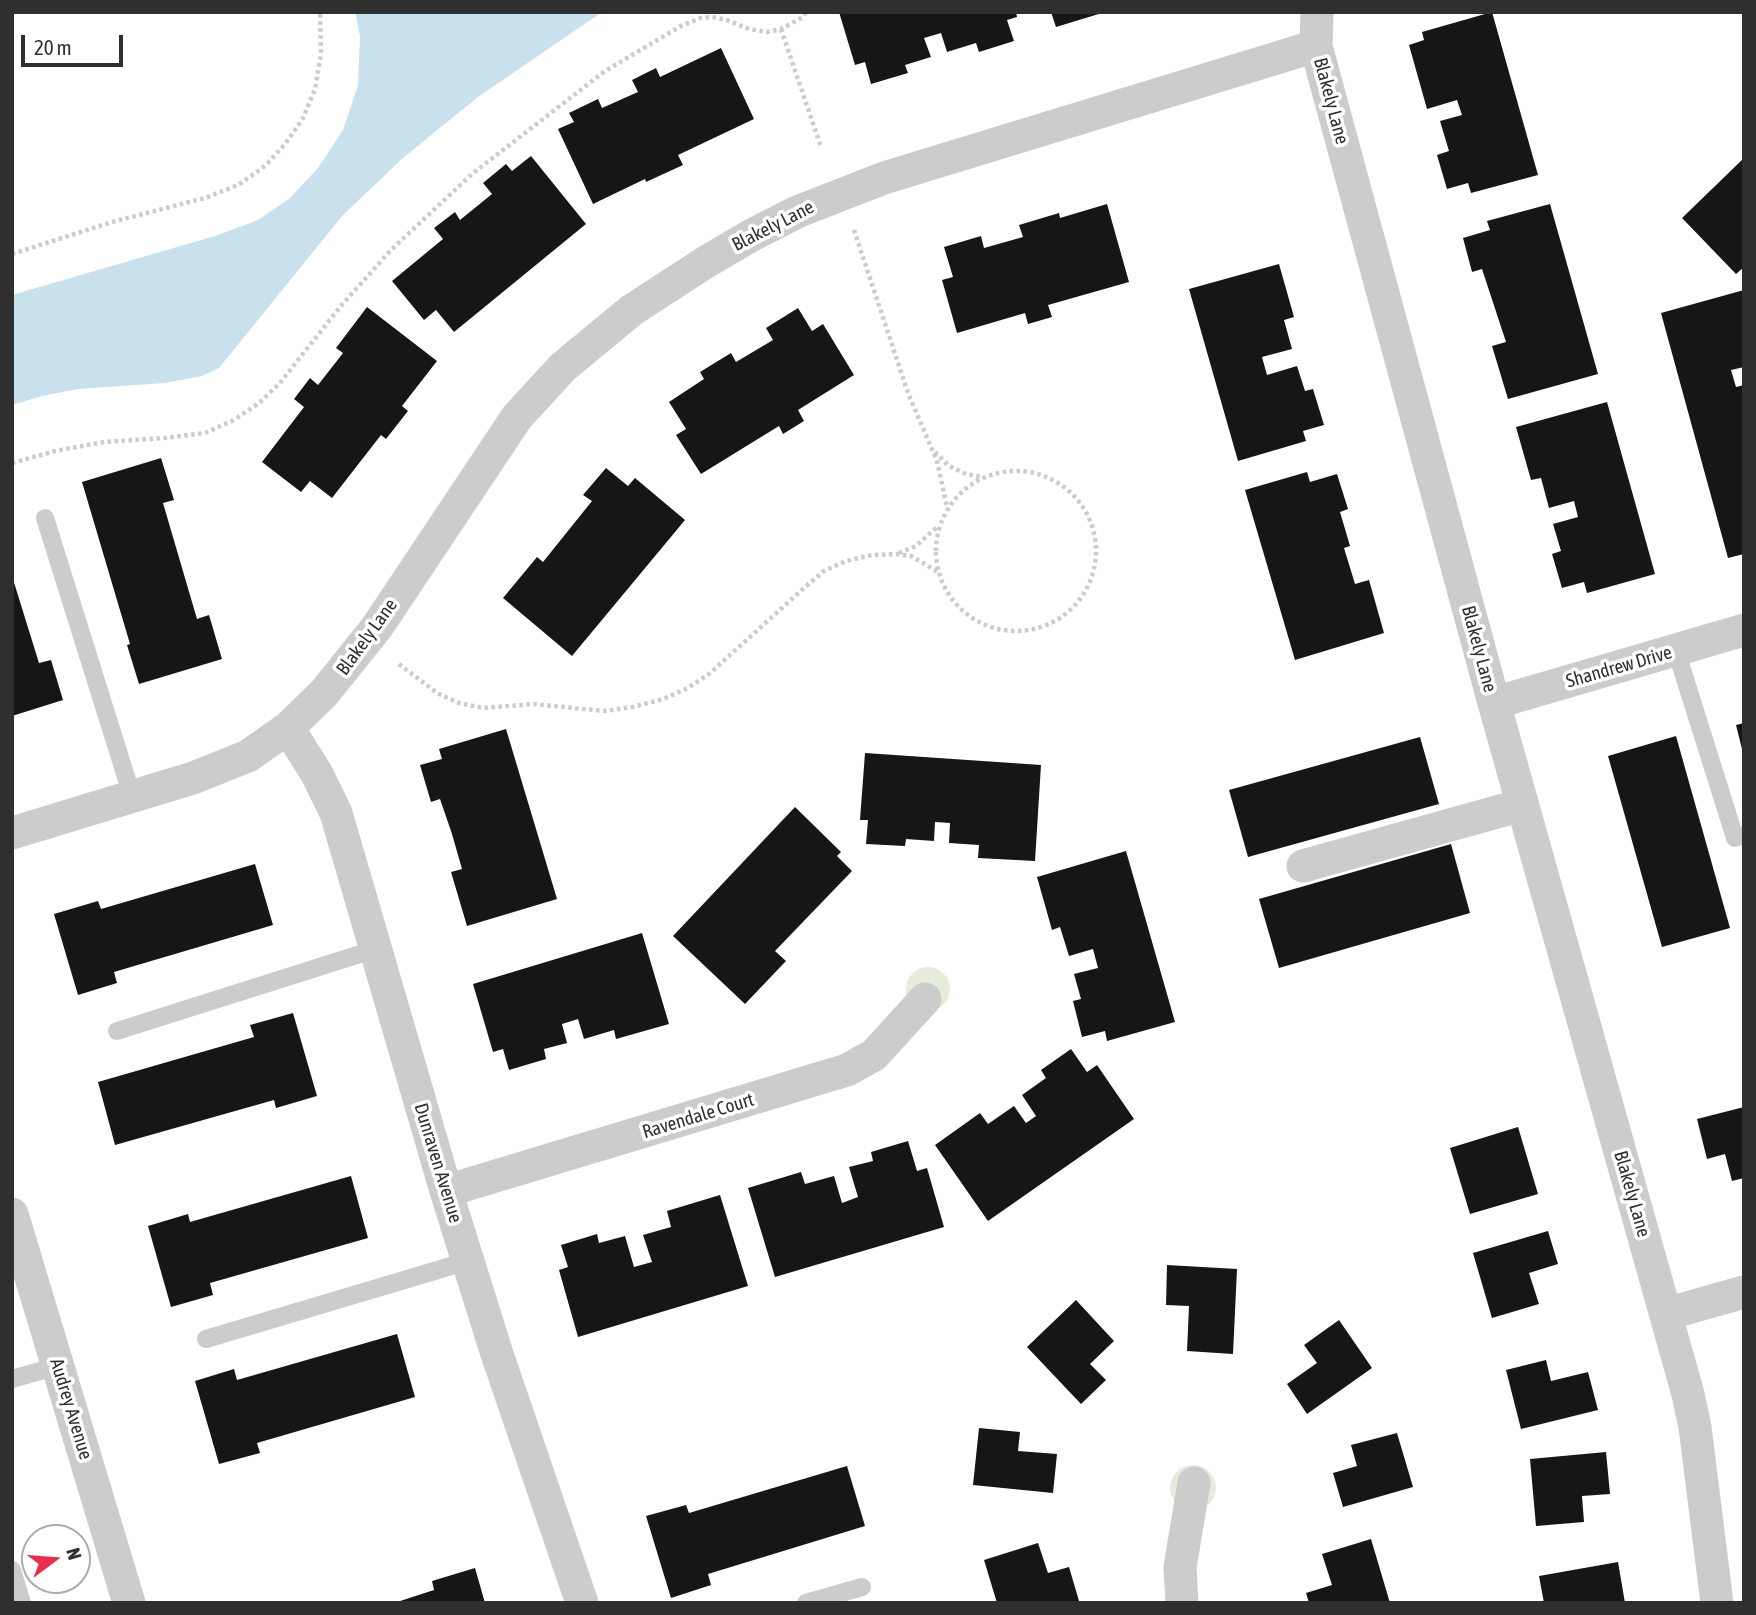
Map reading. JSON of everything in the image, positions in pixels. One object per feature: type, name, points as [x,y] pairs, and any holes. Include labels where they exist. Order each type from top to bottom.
[{"type":"street","points":[[1316,46],[1317,12]]},
{"type":"street","name":"Blakely Lane","points":[[12,833],[193,778],[247,756],[288,728],[324,693],[377,626],[517,417],[563,367],[632,310],[752,235],[839,195],[884,178],[1316,46],[1522,805],[1666,1314],[1695,1427],[1717,1603]]},
{"type":"street","name":"Shandrew Drive","points":[[1494,703],[1744,630]]},
{"type":"street","name":"Dunraven Avenue","points":[[288,728],[317,775],[336,813],[446,1191],[496,1351],[582,1603]]},
{"type":"street","points":[[1303,866],[1522,805]]},
{"type":"street","name":"Ravendale Court","points":[[446,1191],[847,1070],[874,1055],[925,999]]},
{"type":"street","name":"Audrey Avenue","points":[[12,1214],[129,1603]]},
{"type":"street","points":[[1666,1314],[1744,1292]]},
{"type":"street","points":[[1182,1603],[1180,1567],[1194,1483]]},
{"type":"lane","points":[[45,518],[132,796]]},
{"type":"lane","points":[[1676,650],[1735,838],[1744,835]]},
{"type":"lane","points":[[117,1031],[376,949]]},
{"type":"lane","points":[[206,1339],[468,1261]]},
{"type":"lane","points":[[12,1380],[58,1366]]},
{"type":"lane","points":[[12,1570],[22,1603]]},
{"type":"lane","points":[[806,1603],[862,1587]]},
{"type":"path","points":[[12,254],[112,222],[205,198],[237,185],[265,166],[286,143],[303,118],[315,89],[321,54],[320,12]]},
{"type":"path","points":[[12,463],[55,451],[104,442],[205,433],[234,420],[259,403],[280,383],[340,307],[391,250],[472,174],[605,71],[681,26],[701,18],[727,20],[749,29],[767,32],[781,29],[803,17],[806,12]]},
{"type":"path","points":[[781,29],[821,147]]},
{"type":"path","points":[[855,230],[908,393],[943,481],[948,508]]},
{"type":"path","points":[[932,449],[949,466],[966,474],[982,477],[1015,470],[1033,472],[1052,479],[1069,491],[1084,509],[1093,528],[1096,552],[1093,573],[1084,594],[1074,607],[1058,620],[1041,628],[1010,631],[993,629],[977,622],[948,595],[938,572],[935,552],[940,524]]},
{"type":"path","points":[[896,554],[916,547],[929,537],[959,494],[982,477]]},
{"type":"path","points":[[399,664],[437,694],[459,703],[483,708],[534,704],[604,711],[633,707],[663,699],[688,688],[709,674],[824,572],[846,561],[872,555],[896,554],[911,556],[938,572]]},
{"type":"green space","points":[[928,967],[944,973],[950,989],[944,1005],[928,1011],[912,1005],[906,989],[912,973]]},
{"type":"green space","points":[[1193,1465],[1209,1472],[1216,1488],[1209,1504],[1193,1511],[1177,1504],[1170,1488],[1177,1472]]},
{"type":"water","points":[[355,12],[602,12],[478,97],[403,158],[343,215],[219,368],[202,376],[165,383],[78,389],[12,405],[12,295],[218,235],[258,220],[289,199],[318,168],[343,130],[358,85],[360,36]]},
{"type":"building","points":[[839,12],[1016,12],[1017,17],[1007,20],[1014,41],[979,52],[976,43],[947,52],[941,33],[924,38],[931,57],[905,65],[908,73],[871,84],[865,62],[855,65]]},
{"type":"building","points":[[1051,12],[1102,12],[1102,13],[1056,27]]},
{"type":"building","points":[[1492,12],[1538,175],[1471,193],[1468,183],[1447,189],[1437,155],[1449,151],[1440,121],[1462,115],[1457,100],[1427,109],[1409,45],[1424,40],[1422,32]]},
{"type":"building","points":[[721,48],[754,119],[678,155],[683,165],[646,182],[645,179],[593,204],[558,129],[574,122],[569,113],[598,99],[602,108],[638,92],[632,80],[656,68],[660,77]]},
{"type":"building","points":[[531,156],[586,224],[454,332],[436,310],[424,320],[392,281],[443,239],[434,228],[455,212],[460,220],[492,194],[483,183],[506,164],[512,171]]},
{"type":"building","points":[[1744,158],[1744,267],[1736,274],[1682,218]]},
{"type":"building","points":[[1107,204],[1129,282],[1048,305],[1052,317],[1028,324],[1025,313],[957,333],[942,280],[953,277],[944,247],[981,236],[984,248],[1023,237],[1019,225],[1059,213],[1060,218]]},
{"type":"building","points":[[1550,204],[1598,374],[1508,399],[1492,346],[1506,342],[1482,269],[1472,272],[1463,238],[1490,230],[1487,221]]},
{"type":"building","points":[[1279,264],[1294,317],[1284,320],[1292,349],[1262,357],[1267,375],[1297,366],[1305,391],[1313,389],[1324,425],[1303,431],[1306,441],[1238,461],[1189,289]]},
{"type":"building","points":[[1744,290],[1744,367],[1731,370],[1736,387],[1744,385],[1744,554],[1728,558],[1661,313]]},
{"type":"building","points":[[367,307],[437,361],[402,406],[408,411],[386,439],[381,435],[332,498],[310,481],[301,492],[262,462],[304,407],[294,399],[310,378],[318,385],[343,353],[336,348]]},
{"type":"building","points":[[798,308],[812,331],[823,324],[854,375],[798,410],[804,421],[783,434],[779,426],[701,474],[676,435],[686,429],[669,402],[704,379],[700,372],[731,353],[736,362],[773,340],[766,328]]},
{"type":"building","points":[[1607,402],[1655,574],[1587,593],[1584,582],[1562,588],[1552,554],[1561,551],[1553,524],[1578,517],[1574,501],[1549,508],[1541,478],[1531,480],[1516,427]]},
{"type":"building","points":[[161,458],[174,500],[163,503],[197,619],[209,615],[222,659],[139,684],[127,645],[130,644],[82,482]]},
{"type":"building","points":[[606,468],[628,486],[635,478],[685,520],[572,656],[503,598],[537,557],[543,562],[592,501],[583,495]]},
{"type":"building","points":[[1307,472],[1310,482],[1337,474],[1348,509],[1340,512],[1350,546],[1344,548],[1355,584],[1369,580],[1384,633],[1295,660],[1245,490]]},
{"type":"building","points":[[12,576],[39,663],[51,660],[63,700],[12,716]]},
{"type":"building","points":[[1744,723],[1744,753],[1743,753],[1736,725]]},
{"type":"building","points":[[506,729],[557,899],[467,926],[451,872],[462,869],[452,834],[440,799],[431,802],[420,765],[442,759],[439,749]]},
{"type":"building","points":[[1676,736],[1730,928],[1662,947],[1608,756]]},
{"type":"building","points":[[1420,737],[1439,804],[1248,857],[1229,790]]},
{"type":"building","points":[[865,753],[1041,765],[1035,861],[978,858],[979,845],[949,843],[950,823],[935,822],[934,841],[906,839],[905,846],[866,844],[868,820],[860,820]]},
{"type":"building","points":[[795,807],[841,852],[837,856],[852,871],[775,951],[786,961],[745,1004],[673,936]]},
{"type":"building","points":[[1451,844],[1470,913],[1279,968],[1259,899]]},
{"type":"building","points":[[1126,851],[1175,1022],[1107,1041],[1105,1031],[1082,1037],[1073,1001],[1081,999],[1074,974],[1098,968],[1093,949],[1069,956],[1060,927],[1052,930],[1037,877]]},
{"type":"building","points":[[255,864],[273,925],[114,972],[117,983],[78,995],[54,914],[98,901],[101,909]]},
{"type":"building","points":[[642,933],[669,1024],[616,1039],[614,1030],[584,1039],[578,1019],[562,1024],[567,1043],[544,1049],[546,1059],[509,1070],[503,1049],[493,1052],[473,984]]},
{"type":"building","points":[[293,1013],[317,1096],[276,1108],[274,1100],[115,1145],[98,1082],[254,1037],[250,1025]]},
{"type":"building","points":[[1071,1049],[1087,1072],[1097,1065],[1134,1119],[988,1221],[935,1145],[980,1113],[988,1124],[1014,1106],[1026,1123],[1036,1116],[1022,1095],[1046,1078],[1041,1070]]},
{"type":"building","points":[[1744,1107],[1744,1178],[1732,1181],[1725,1154],[1707,1159],[1697,1119]]},
{"type":"building","points":[[1518,1127],[1538,1194],[1470,1214],[1450,1148]]},
{"type":"building","points":[[908,1141],[917,1171],[927,1168],[944,1227],[775,1277],[748,1188],[801,1172],[805,1184],[834,1176],[842,1203],[858,1197],[849,1167],[873,1161],[871,1152]]},
{"type":"building","points":[[351,1176],[368,1238],[210,1283],[213,1295],[171,1307],[148,1226],[188,1214],[190,1222]]},
{"type":"building","points":[[720,1195],[748,1286],[578,1337],[559,1270],[568,1267],[561,1245],[597,1234],[599,1243],[625,1236],[634,1267],[652,1262],[643,1235],[671,1227],[667,1211]]},
{"type":"building","points":[[1548,1231],[1558,1264],[1529,1273],[1539,1304],[1492,1318],[1473,1253]]},
{"type":"building","points":[[1167,1265],[1237,1269],[1233,1354],[1187,1351],[1189,1306],[1166,1305]]},
{"type":"building","points":[[1076,1300],[1114,1341],[1090,1364],[1106,1380],[1081,1404],[1027,1347]]},
{"type":"building","points":[[1339,1320],[1372,1368],[1307,1414],[1287,1384],[1317,1363],[1304,1345]]},
{"type":"building","points":[[397,1334],[415,1397],[257,1443],[260,1453],[219,1464],[195,1381],[234,1369],[237,1380]]},
{"type":"building","points":[[1546,1360],[1551,1381],[1588,1372],[1598,1410],[1521,1429],[1506,1370]]},
{"type":"building","points":[[979,1428],[1020,1432],[1018,1451],[1057,1454],[1053,1493],[973,1485]]},
{"type":"building","points":[[1397,1433],[1413,1487],[1343,1507],[1333,1473],[1357,1466],[1351,1445]]},
{"type":"building","points":[[1606,1452],[1610,1494],[1582,1496],[1584,1522],[1536,1526],[1530,1459]]},
{"type":"building","points":[[847,1466],[865,1526],[708,1574],[711,1585],[671,1598],[646,1516],[686,1505],[689,1513]]},
{"type":"building","points":[[1371,1539],[1390,1603],[1309,1603],[1306,1593],[1332,1585],[1322,1554]]},
{"type":"building","points":[[1038,1543],[1048,1573],[1069,1567],[1079,1601],[997,1603],[984,1560]]},
{"type":"building","points":[[1618,1562],[1625,1603],[1544,1603],[1539,1576]]},
{"type":"building","points":[[475,1568],[485,1603],[394,1603],[434,1590],[432,1581]]}]
